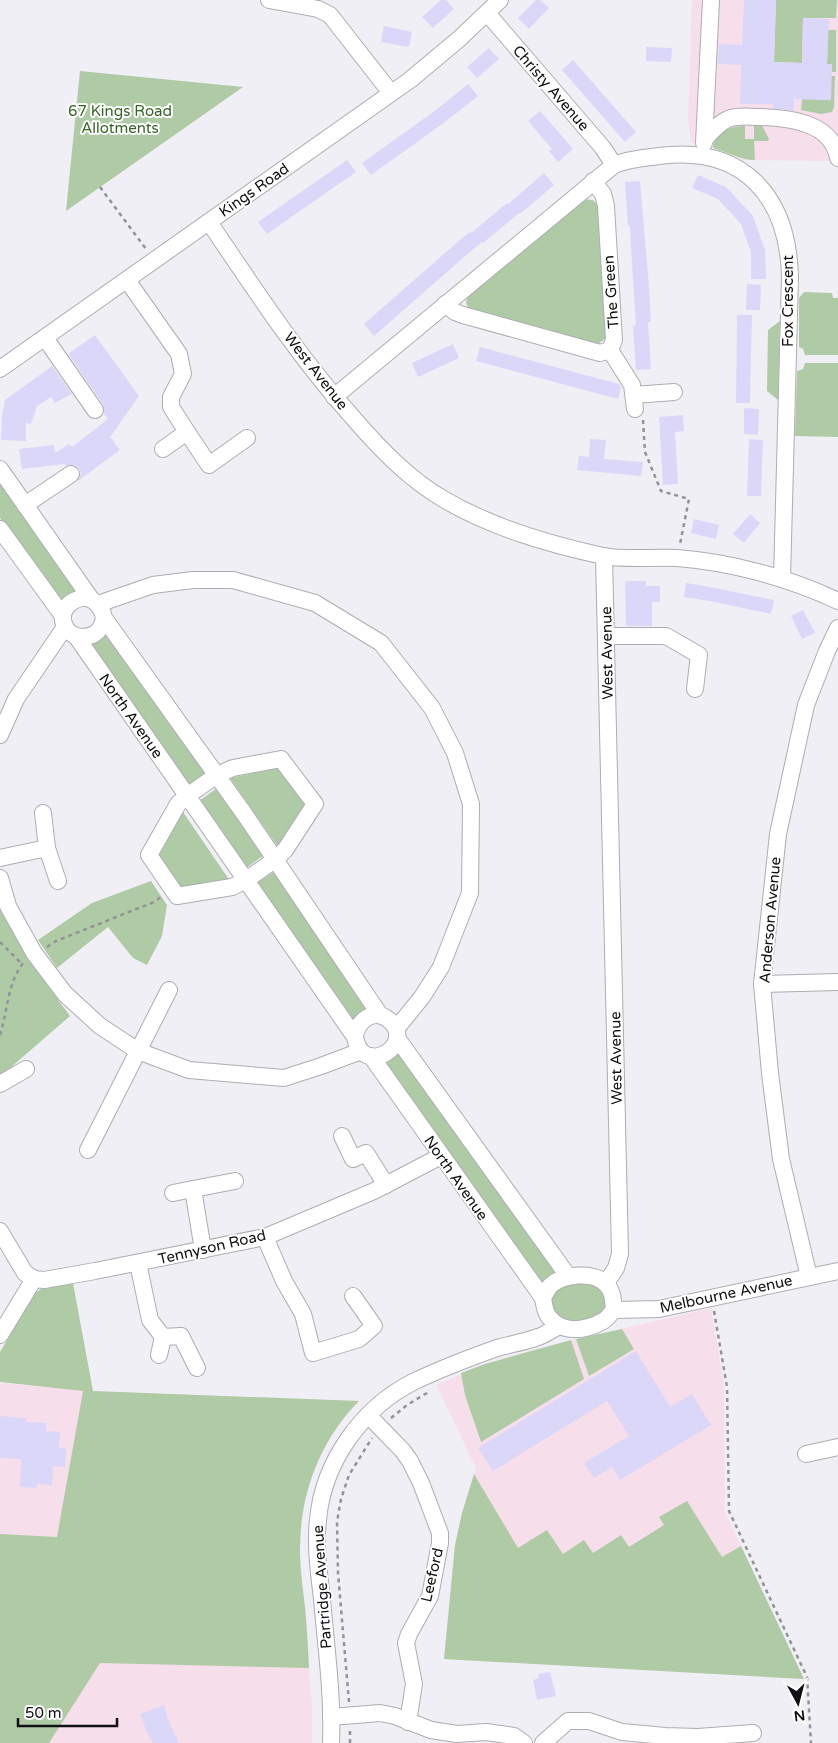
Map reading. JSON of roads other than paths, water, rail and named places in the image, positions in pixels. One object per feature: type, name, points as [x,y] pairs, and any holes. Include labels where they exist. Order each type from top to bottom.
[{"type":"street","points":[[269,0],[318,4],[330,15],[391,93]]},
{"type":"street","name":"Kings Road","points":[[0,369],[391,93],[431,63],[500,0]]},
{"type":"street","points":[[704,147],[711,0]]},
{"type":"street","name":"Christy Avenue","points":[[486,13],[603,148],[614,165]]},
{"type":"street","points":[[704,147],[722,123],[733,118],[764,117],[795,121],[820,130],[829,137],[836,147],[838,158]]},
{"type":"street","name":"Fox Crescent","points":[[614,165],[667,155],[688,154],[704,147],[750,178],[763,191],[778,215],[788,249],[790,277],[782,579]]},
{"type":"street","points":[[334,397],[614,165]]},
{"type":"street","name":"The Green","points":[[445,304],[455,312],[463,315],[600,353],[610,350],[614,340],[606,206],[603,194],[593,181]]},
{"type":"street","name":"West Avenue","points":[[209,222],[275,318],[334,397],[368,435],[408,474],[444,500],[477,517],[520,534],[604,556],[620,1254],[616,1268],[606,1283]]},
{"type":"street","points":[[127,280],[179,354],[183,374],[171,397],[171,407],[209,465],[247,438]]},
{"type":"street","points":[[45,338],[95,410]]},
{"type":"street","points":[[610,350],[632,385],[635,402],[674,392]]},
{"type":"street","points":[[163,449],[186,432]]},
{"type":"street","points":[[0,469],[276,859],[380,1016]]},
{"type":"street","points":[[26,505],[71,474]]},
{"type":"street","name":"North Avenue","points":[[0,529],[362,1048],[543,1298]]},
{"type":"street","points":[[604,556],[678,558],[711,563],[782,579],[838,601]]},
{"type":"street","points":[[98,607],[154,585],[193,580],[233,580],[315,602],[382,643],[432,708],[455,753],[471,804],[470,892],[441,967],[396,1033],[392,1050],[378,1057],[362,1048]]},
{"type":"street","points":[[82,598],[98,607],[102,624],[97,633],[85,638],[68,626],[65,609],[72,601],[82,598]]},
{"type":"street","points":[[0,735],[16,699],[68,626]]},
{"type":"street","name":"Anderson Avenue","points":[[809,1277],[781,1159],[770,1073],[762,984],[780,825],[806,705],[838,628]]},
{"type":"street","points":[[606,636],[666,636],[699,655],[695,690]]},
{"type":"street","points":[[280,759],[315,804],[285,850],[276,859],[246,880],[232,887],[177,896],[149,855],[178,804],[187,796],[233,768],[280,759]]},
{"type":"street","points":[[43,813],[47,848],[58,881]]},
{"type":"street","points":[[0,858],[47,848]]},
{"type":"street","points":[[0,878],[8,906],[28,959],[100,1026],[138,1050],[189,1070],[284,1078],[321,1066],[362,1048]]},
{"type":"street","points":[[762,984],[838,982]]},
{"type":"street","points":[[88,1150],[169,990]]},
{"type":"street","points":[[362,1048],[359,1024],[364,1019],[369,1016],[380,1016],[390,1021],[396,1033],[568,1276]]},
{"type":"street","points":[[0,1084],[26,1069]]},
{"type":"street","points":[[342,1136],[353,1159],[366,1154],[386,1185]]},
{"type":"street","name":"Tennyson Road","points":[[34,1279],[44,1280],[138,1263],[265,1237],[386,1185],[441,1156]]},
{"type":"street","points":[[173,1193],[235,1181]]},
{"type":"street","points":[[193,1189],[204,1250]]},
{"type":"street","points":[[0,1231],[25,1273],[34,1279],[0,1335]]},
{"type":"street","points":[[265,1237],[284,1281],[303,1314],[313,1353],[359,1339],[374,1326],[353,1296]]},
{"type":"street","points":[[138,1263],[150,1320],[163,1337],[159,1355]]},
{"type":"street","name":"Melbourne Avenue","points":[[614,1310],[658,1309],[838,1271]]},
{"type":"street","points":[[587,1275],[606,1283],[613,1296],[614,1310],[605,1320],[590,1327],[572,1330],[558,1327],[547,1316],[543,1298],[551,1286],[568,1276],[587,1275]]},
{"type":"street","name":"Partridge Avenue","points":[[331,1743],[331,1717],[317,1541],[322,1494],[330,1470],[346,1442],[368,1415],[398,1391],[468,1359],[539,1337],[558,1327]]},
{"type":"street","points":[[163,1337],[181,1336],[197,1368]]},
{"type":"street","name":"Leeford","points":[[368,1415],[403,1451],[413,1466],[440,1533],[440,1543],[430,1596],[406,1643],[414,1684],[408,1722]]},
{"type":"street","points":[[806,1454],[838,1447]]},
{"type":"street","points":[[331,1717],[380,1713],[395,1716],[431,1730],[457,1734],[486,1732],[514,1736],[524,1743]]},
{"type":"street","points":[[543,1743],[568,1721],[588,1721],[622,1732],[665,1736],[698,1737],[753,1733]]},
{"type":"park label","name":"67 Kings Road Allotments","points":[[120,120]]}]
